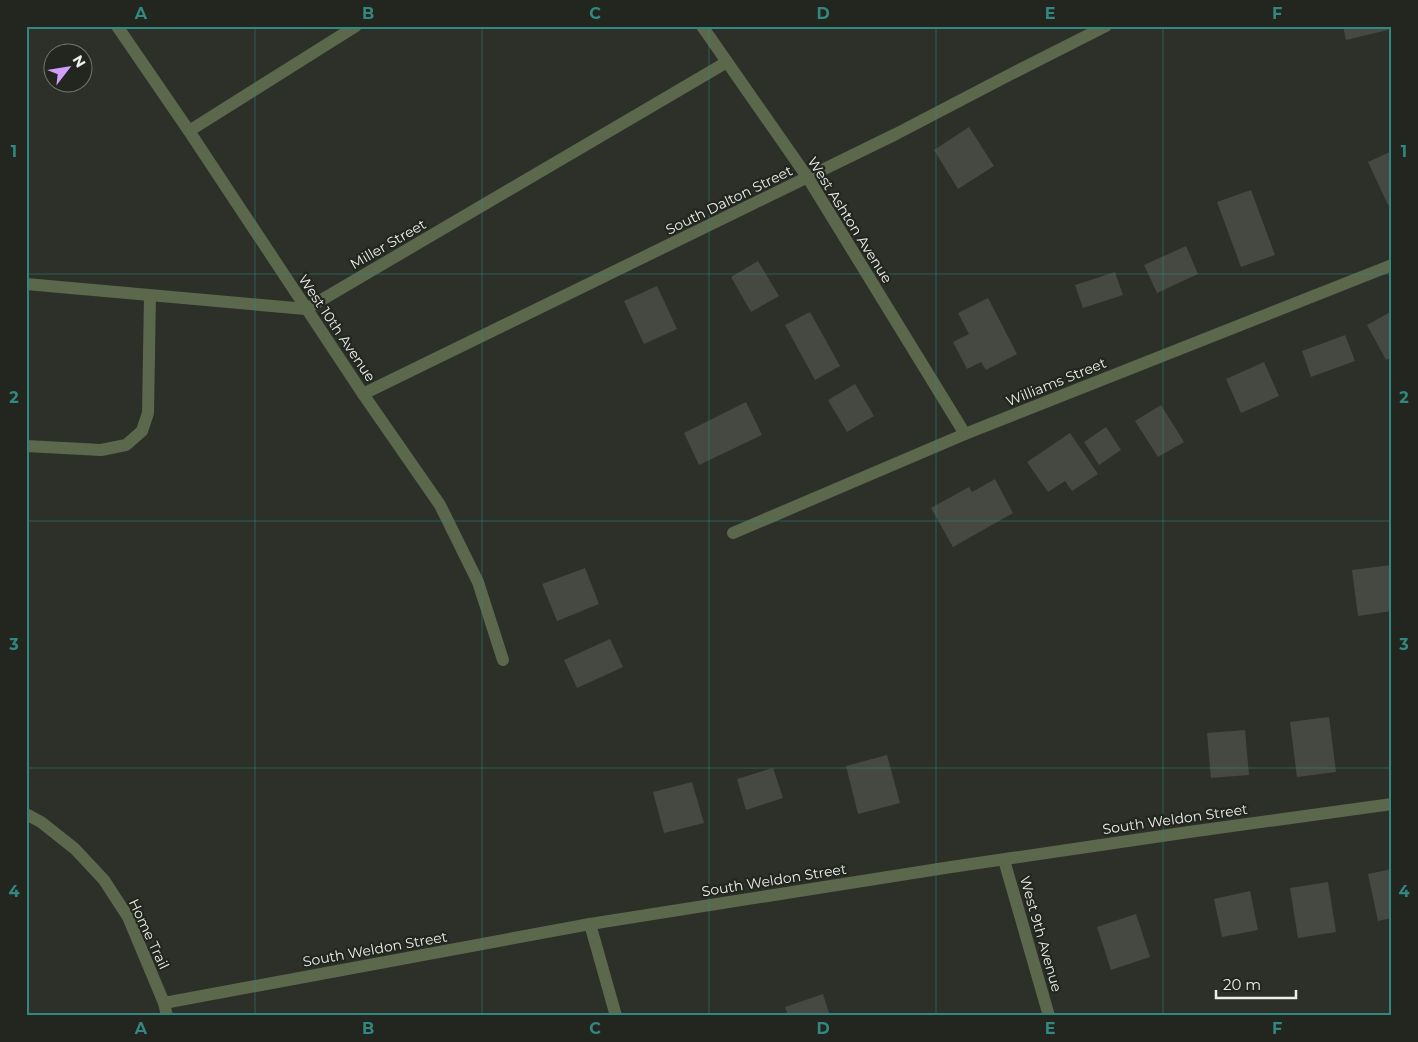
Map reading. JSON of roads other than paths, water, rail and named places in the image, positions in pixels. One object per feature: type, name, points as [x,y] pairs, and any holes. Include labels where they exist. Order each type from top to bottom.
[{"type":"street","name":"West 10th Avenue","points":[[117,26],[189,131],[363,394],[440,505],[478,582],[503,660]]},
{"type":"street","points":[[189,131],[356,26]]},
{"type":"street","name":"West Ashton Avenue","points":[[702,26],[808,178],[965,434]]},
{"type":"street","name":"South Dalton Street","points":[[363,394],[808,178],[1106,26]]},
{"type":"street","name":"Miller Street","points":[[306,309],[727,62]]},
{"type":"street","name":"Williams Street","points":[[733,533],[965,434],[1392,265]]},
{"type":"street","points":[[26,284],[306,309]]},
{"type":"street","points":[[26,446],[101,450],[126,445],[142,431],[148,413],[150,296]]},
{"type":"street","name":"South Weldon Street","points":[[166,1009],[590,924],[941,868],[1392,804]]},
{"type":"street","name":"Home Trail","points":[[26,814],[41,822],[76,849],[104,880],[128,917],[166,1009]]},
{"type":"street","name":"West 9th Avenue","points":[[1004,860],[1049,1016]]},
{"type":"street","points":[[590,924],[616,1016]]}]
